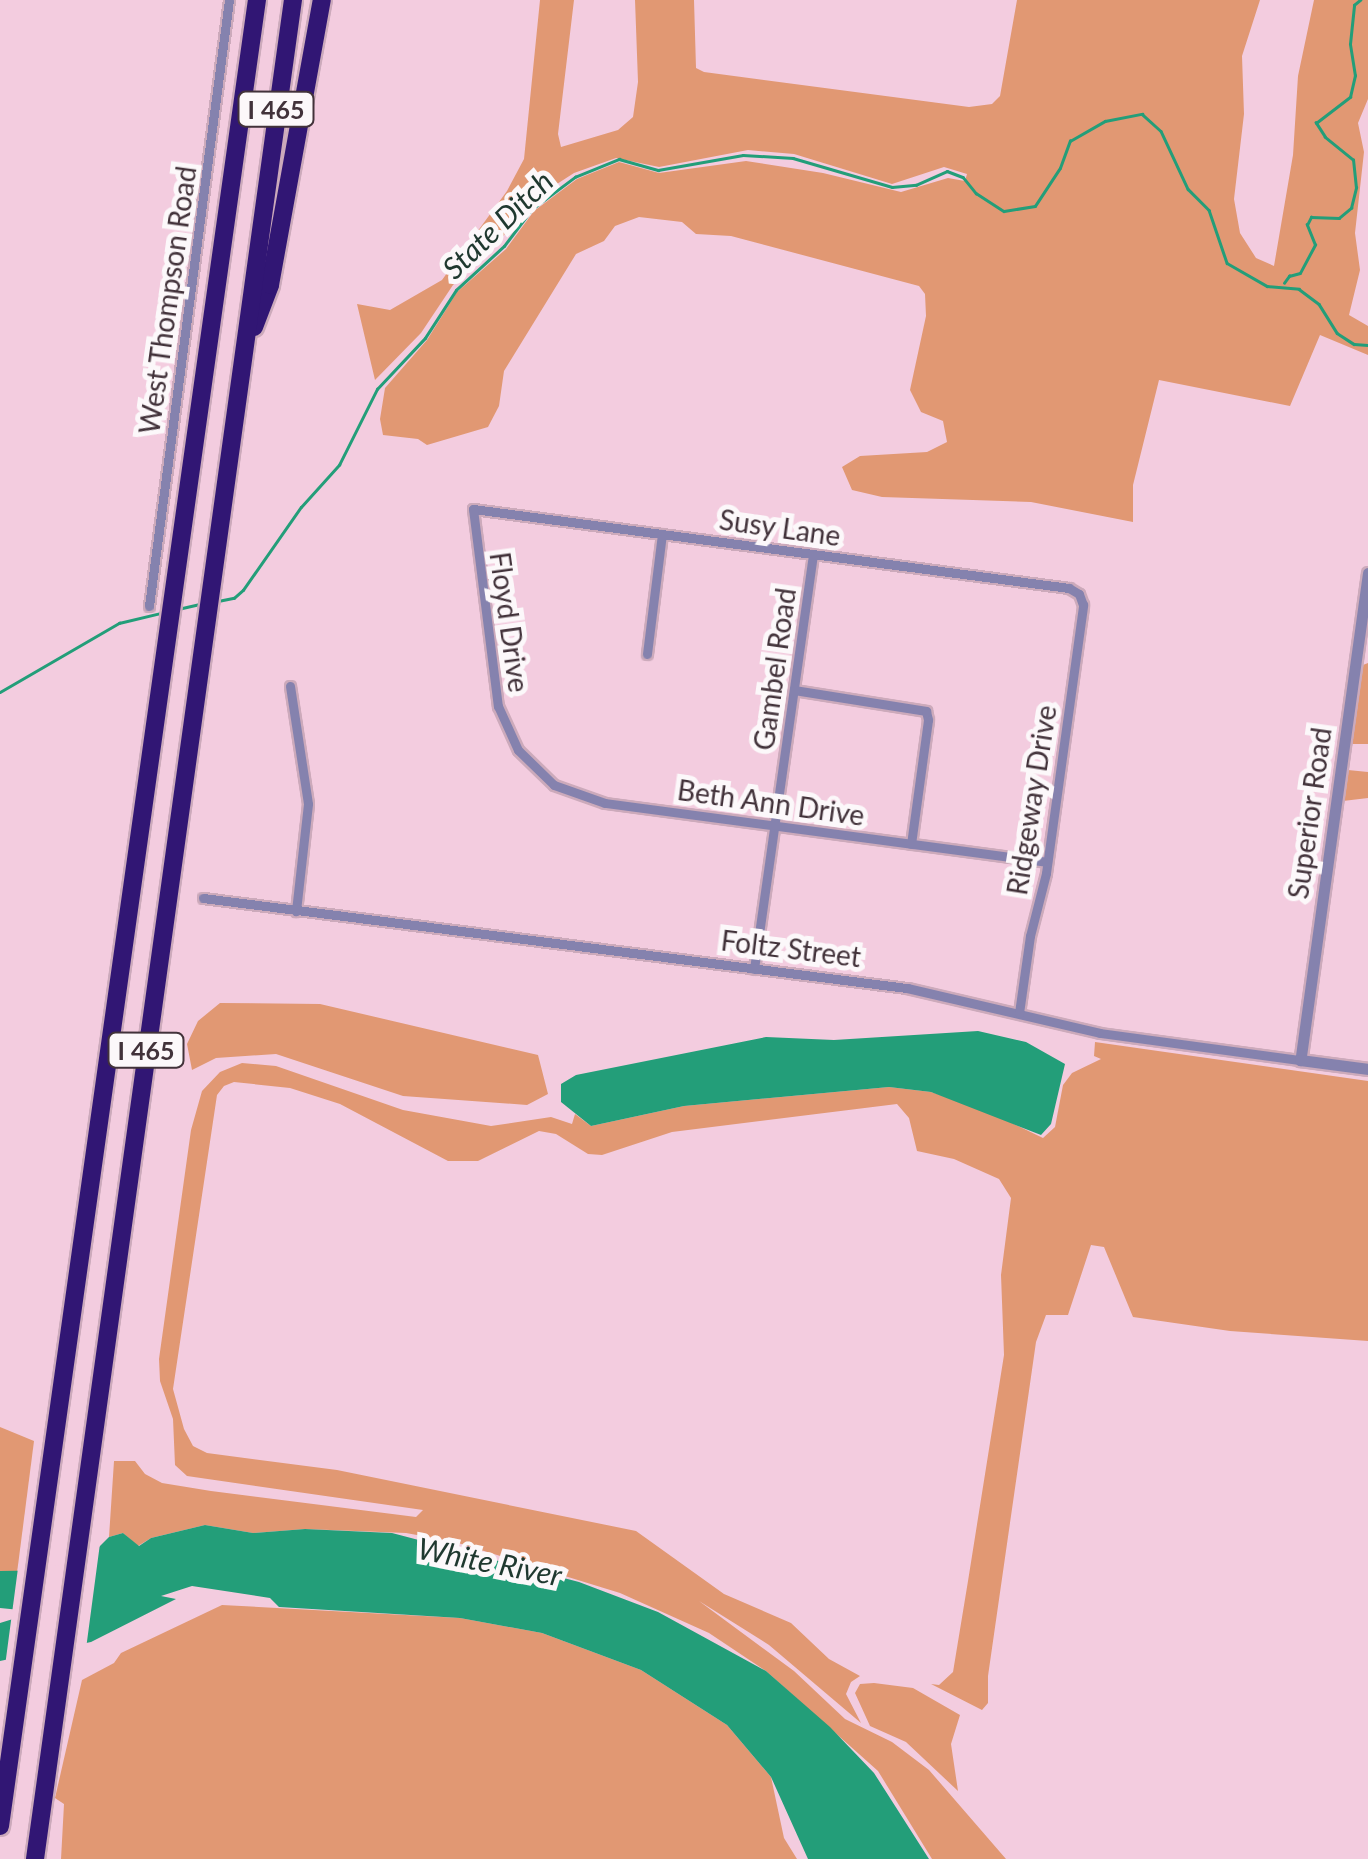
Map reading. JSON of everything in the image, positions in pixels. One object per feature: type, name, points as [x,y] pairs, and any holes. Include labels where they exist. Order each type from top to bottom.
[{"type":"highway","name":"I 465","points":[[0,1826],[257,0]]},
{"type":"highway","name":"I 465","points":[[36,1859],[292,0]]},
{"type":"highway","points":[[240,365],[270,285],[322,0]]},
{"type":"street","name":"West Thompson Road","points":[[148,606],[230,0]]},
{"type":"street","name":"Susy Lane","points":[[472,509],[1066,588],[1079,594]]},
{"type":"street","name":"Floyd Drive","points":[[472,509],[496,694],[512,740]]},
{"type":"street","points":[[647,654],[662,534]]},
{"type":"street","name":"Gambel Road","points":[[754,968],[813,554]]},
{"type":"street","name":"Superior Road","points":[[1300,1060],[1368,573]]},
{"type":"street","name":"Ridgeway Drive","points":[[1019,1013],[1046,862],[1083,605],[1079,594]]},
{"type":"street","points":[[290,686],[308,804],[296,911]]},
{"type":"street","points":[[794,690],[926,711],[910,844]]},
{"type":"street","name":"Beth Ann Drive","points":[[512,740],[539,773],[582,798],[1046,862]]},
{"type":"street","name":"Foltz Street","points":[[204,898],[930,991],[1100,1034],[1368,1068]]},
{"type":"shaded area","points":[[540,0],[574,0],[558,134],[561,147],[618,130],[633,117],[638,82],[635,0],[694,0],[696,68],[704,72],[969,107],[992,104],[1000,96],[1017,0],[1260,0],[1242,56],[1244,114],[1234,199],[1240,233],[1256,258],[1274,266],[1293,155],[1298,76],[1314,0],[1368,0],[1368,99],[1358,123],[1364,152],[1355,233],[1360,270],[1349,315],[1368,326],[1368,355],[1320,335],[1290,406],[1159,380],[1133,485],[1133,522],[1031,502],[882,497],[852,490],[842,467],[860,456],[927,452],[947,442],[943,421],[921,412],[910,390],[926,316],[925,294],[919,286],[731,236],[696,234],[682,222],[639,217],[615,226],[604,241],[576,254],[504,371],[499,406],[488,427],[427,445],[418,439],[383,435],[380,419],[385,388],[427,340],[457,292],[506,249],[534,211],[577,179],[619,162],[659,173],[746,161],[823,173],[901,192],[948,178],[965,181],[967,174],[944,167],[892,184],[794,154],[748,150],[659,167],[616,158],[574,173],[529,202],[498,243],[453,285],[421,333],[375,380],[357,304],[390,310],[442,280],[507,191],[524,159]]},
{"type":"shaded area","points":[[1368,663],[1368,744],[1351,744],[1363,665]]},
{"type":"shaded area","points":[[1348,770],[1368,772],[1368,798],[1343,801]]},
{"type":"shaded area","points":[[220,1003],[320,1004],[538,1055],[548,1094],[527,1105],[403,1096],[276,1054],[216,1058],[192,1070],[187,1044],[198,1021]]},
{"type":"shaded area","points":[[1095,1042],[1368,1081],[1368,1341],[1230,1331],[1133,1317],[1104,1247],[1091,1245],[1068,1315],[1046,1315],[1036,1342],[988,1676],[988,1703],[982,1710],[931,1684],[939,1685],[953,1672],[968,1581],[1004,1355],[1001,1275],[1011,1198],[999,1179],[954,1159],[917,1151],[909,1118],[897,1104],[672,1132],[602,1155],[588,1154],[556,1134],[539,1131],[478,1161],[448,1161],[340,1104],[290,1088],[234,1082],[217,1095],[173,1389],[193,1446],[207,1453],[337,1470],[636,1531],[724,1594],[791,1623],[829,1659],[860,1676],[851,1682],[846,1694],[861,1723],[769,1645],[699,1601],[794,1671],[845,1719],[892,1742],[929,1770],[1006,1859],[932,1859],[878,1771],[766,1671],[709,1633],[620,1593],[455,1542],[406,1533],[305,1529],[253,1533],[205,1525],[151,1538],[138,1546],[123,1533],[109,1537],[114,1461],[135,1461],[145,1474],[162,1483],[211,1491],[416,1517],[423,1510],[187,1476],[175,1465],[173,1419],[160,1381],[159,1359],[191,1130],[202,1091],[220,1072],[242,1063],[276,1066],[403,1110],[491,1126],[551,1117],[572,1124],[575,1114],[591,1126],[684,1106],[889,1087],[931,1092],[981,1108],[1043,1138],[1055,1127],[1063,1085],[1072,1073],[1101,1059],[1094,1056]]},
{"type":"shaded area","points":[[0,1427],[34,1441],[17,1573],[0,1571]]},
{"type":"shaded area","points":[[222,1605],[460,1618],[542,1633],[641,1670],[727,1725],[771,1777],[784,1838],[797,1859],[61,1859],[64,1804],[55,1798],[82,1680],[114,1663],[121,1653]]},
{"type":"shaded area","points":[[860,1684],[913,1688],[960,1715],[951,1744],[958,1791],[906,1742],[870,1726],[855,1693]]},
{"type":"water","points":[[978,1031],[1026,1042],[1065,1064],[1051,1124],[1041,1135],[931,1092],[889,1087],[684,1106],[591,1126],[561,1102],[561,1084],[576,1075],[766,1037],[834,1040]]},
{"type":"water","name":"White River","points":[[205,1525],[253,1533],[305,1529],[392,1533],[579,1582],[658,1612],[766,1671],[830,1727],[874,1773],[929,1859],[808,1859],[771,1777],[727,1725],[641,1670],[542,1633],[460,1618],[279,1607],[270,1598],[192,1586],[161,1596],[176,1599],[91,1642],[0,1661],[0,1623],[13,1619],[20,1610],[0,1608],[0,1571],[63,1570],[91,1555],[109,1537],[123,1533],[139,1546],[151,1538]]},
{"type":"pier","points":[[101,1536],[86,1649],[54,1657],[25,1658],[5,1666],[18,1568],[61,1565],[88,1552]]},
{"type":"waterway","points":[[1284,283],[1289,276],[1300,273],[1315,245],[1307,225],[1311,217],[1339,218],[1351,208],[1356,188],[1353,160],[1325,137],[1316,123],[1350,97],[1355,76],[1350,44],[1354,5],[1360,0]]},
{"type":"waterway","name":"State Ditch","points":[[218,601],[234,598],[243,590],[301,507],[339,465],[377,389],[425,338],[456,290],[504,246],[532,209],[575,177],[619,159],[658,170],[743,155],[793,158],[892,187],[916,185],[947,171],[963,177],[976,193],[1004,211],[1035,206],[1060,168],[1070,141],[1105,121],[1142,114],[1161,131],[1188,189],[1209,210],[1227,263],[1267,286],[1299,289],[1319,304],[1337,333],[1354,344],[1368,345]]},
{"type":"waterway","name":"State Ditch","points":[[178,609],[200,604]]},
{"type":"waterway","name":"State Ditch","points":[[0,692],[119,623],[161,613]]}]
